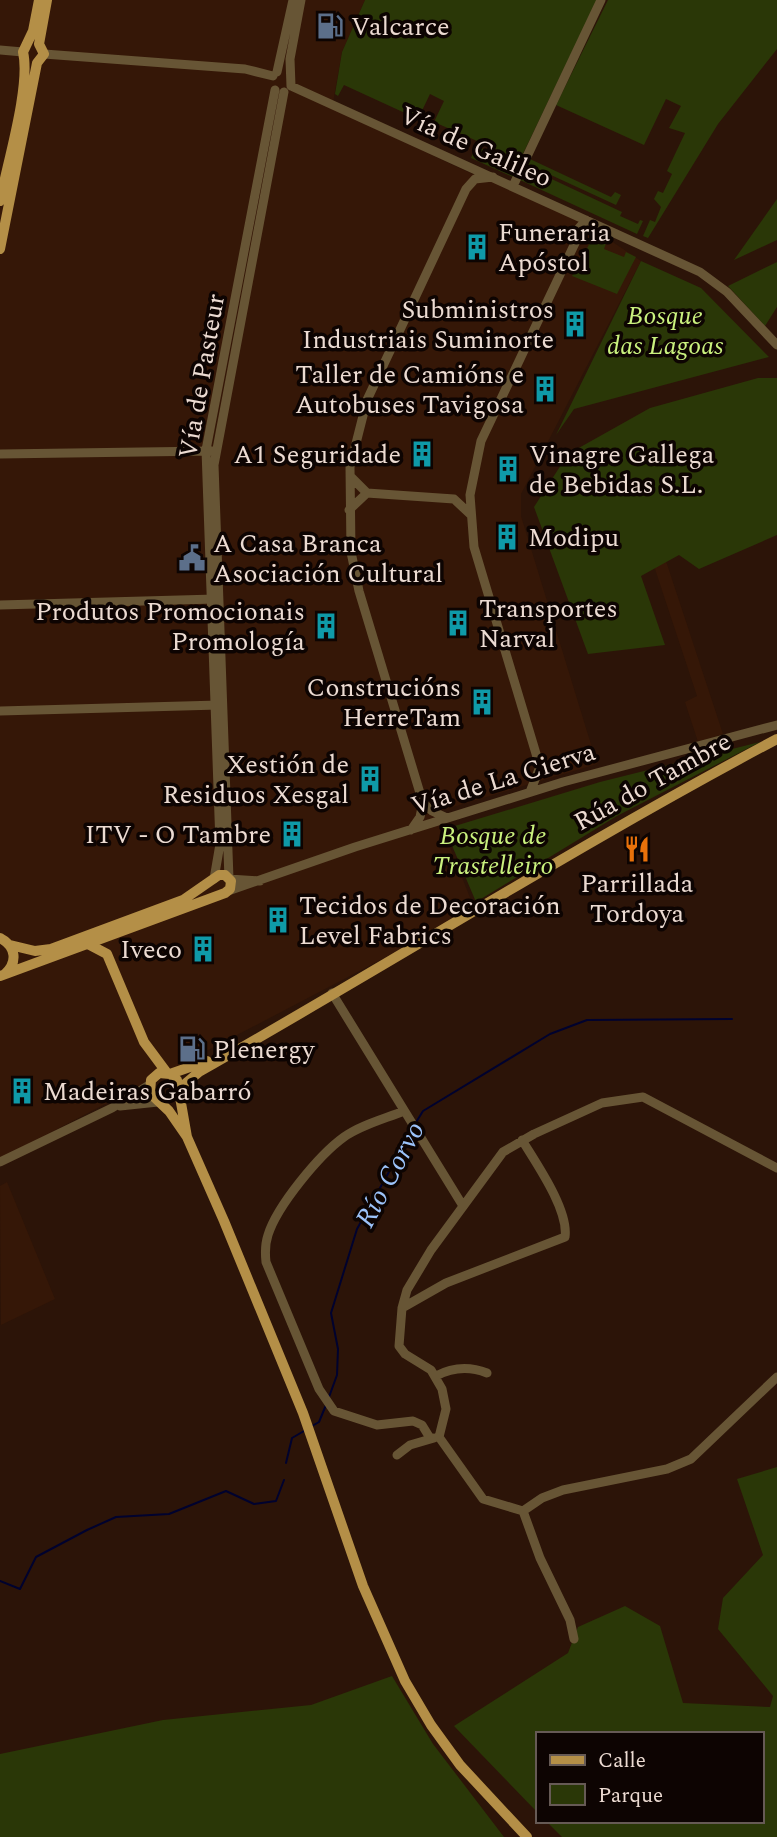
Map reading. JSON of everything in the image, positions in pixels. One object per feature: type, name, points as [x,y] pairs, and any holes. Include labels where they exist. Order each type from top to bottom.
[{"type":"main road","points":[[0,249],[33,53],[39,0]]},
{"type":"main road","points":[[0,201],[47,0]]},
{"type":"main road","name":"Rúa do Tambre","points":[[235,1050],[423,944],[579,847],[773,733]]},
{"type":"main road","points":[[0,938],[10,945],[35,951],[51,949],[183,900],[219,875],[229,879],[225,892],[215,890],[213,881]]},
{"type":"main road","name":"Vía de La Cierva","points":[[1,976],[225,892]]},
{"type":"main road","points":[[116,934],[107,954],[144,1042],[168,1074],[177,1080],[187,1137],[247,1274],[303,1413],[363,1586],[411,1690],[431,1725],[460,1765],[527,1837]]},
{"type":"main road","points":[[88,944],[107,954]]},
{"type":"main road","points":[[1,976],[14,962],[10,945]]},
{"type":"main road","points":[[144,1042],[150,1093],[187,1137]]},
{"type":"main road","points":[[150,1083],[156,1075],[168,1074],[235,1050]]},
{"type":"main road","points":[[159,1102],[169,1102],[193,1075],[235,1050]]},
{"type":"street","points":[[293,0],[272,85],[284,90],[289,75],[301,0]]},
{"type":"street","points":[[513,186],[601,0]]},
{"type":"street","points":[[0,50],[289,75]]},
{"type":"street","name":"Vía de Galileo","points":[[284,90],[455,160],[472,173],[493,177],[710,279],[777,345]]},
{"type":"street","name":"Vía de Pasteur","points":[[213,881],[220,844],[211,451],[284,90]]},
{"type":"street","points":[[429,824],[359,591],[351,552],[350,476],[357,432],[367,400],[472,173]]},
{"type":"street","points":[[571,212],[577,238]]},
{"type":"street","points":[[546,787],[474,547],[470,514],[471,483],[487,428],[577,238],[585,229],[586,220]]},
{"type":"street","points":[[577,238],[603,228]]},
{"type":"street","points":[[0,454],[211,451]]},
{"type":"street","points":[[350,476],[363,493]]},
{"type":"street","points":[[457,499],[471,483]]},
{"type":"street","points":[[349,493],[470,500]]},
{"type":"street","points":[[349,510],[363,493]]},
{"type":"street","points":[[457,499],[470,514]]},
{"type":"street","points":[[0,605],[214,599]]},
{"type":"street","points":[[0,711],[218,705]]},
{"type":"street","name":"Vía de Pasteur","points":[[218,705],[229,879]]},
{"type":"street","name":"Vía de La Cierva","points":[[225,892],[546,787],[773,733]]},
{"type":"street","points":[[541,770],[560,783]]},
{"type":"street","points":[[530,792],[541,770]]},
{"type":"street","points":[[424,807],[447,818]]},
{"type":"street","points":[[411,830],[424,807]]},
{"type":"street","name":"Vía de La Cierva","points":[[229,879],[260,881]]},
{"type":"street","points":[[332,993],[463,1206]]},
{"type":"street","points":[[0,1162],[112,1108],[150,1083]]},
{"type":"street","points":[[435,1438],[446,1409],[436,1376],[405,1354],[399,1346],[402,1308],[416,1273],[503,1152],[603,1103],[643,1097],[777,1168]]},
{"type":"street","points":[[112,1108],[159,1102]]},
{"type":"street","points":[[404,1111],[353,1132],[331,1147],[281,1208],[267,1237],[266,1262],[334,1411],[377,1425],[413,1421],[422,1425],[483,1499],[523,1511]]},
{"type":"street","points":[[402,1308],[446,1283],[565,1237],[565,1226],[550,1186],[523,1140]]},
{"type":"street","points":[[436,1376],[452,1369],[471,1367],[487,1373]]},
{"type":"street","points":[[523,1511],[542,1498],[563,1490],[667,1469],[691,1459],[777,1377]]},
{"type":"street","points":[[397,1455],[410,1445],[435,1438]]},
{"type":"street","points":[[523,1511],[540,1558],[570,1620],[574,1639]]},
{"type":"shaded area","points":[[0,0],[365,0],[342,52],[332,108],[468,172],[559,206],[641,261],[521,494],[521,516],[597,764],[436,812],[473,905],[413,943],[0,1159]]},
{"type":"shaded area","points":[[666,561],[723,734],[698,742],[685,702],[697,696],[654,566]]},
{"type":"shaded area","points":[[7,1182],[55,1299],[1,1325],[0,1186]]},
{"type":"green space","points":[[365,0],[597,0],[520,160],[434,122],[444,101],[430,94],[418,119],[344,85],[338,96],[335,94],[342,52]]},
{"type":"green space","points":[[608,0],[777,0],[777,49],[718,124],[648,238],[643,236],[650,220],[655,222],[661,207],[654,199],[658,191],[663,193],[672,174],[667,171],[685,133],[669,128],[681,106],[666,99],[644,145],[556,105]]},
{"type":"green space","points":[[476,146],[519,165],[513,177],[471,158]]},
{"type":"green space","points":[[530,159],[611,197],[615,192],[621,195],[616,205],[527,164]]},
{"type":"green space","points":[[526,167],[622,212],[620,216],[638,224],[640,220],[643,221],[637,234],[520,180]]},
{"type":"green space","points":[[777,199],[777,240],[734,260]]},
{"type":"green space","points":[[592,239],[606,243],[604,249],[624,257],[626,252],[636,257],[617,294],[572,276]]},
{"type":"green space","name":"Bosque das Lagoas","points":[[641,261],[701,288],[769,357],[574,409],[556,435]]},
{"type":"green space","points":[[777,262],[777,307],[765,326],[728,286]]},
{"type":"green space","points":[[758,378],[777,378],[777,535],[699,569],[679,555],[641,576],[665,645],[588,654],[534,507],[568,454],[650,408]]},
{"type":"green space","name":"Bosque de Trastelleiro","points":[[760,742],[617,816],[476,902],[445,829],[600,782]]},
{"type":"green space","points":[[777,1467],[777,1837],[562,1837],[548,1823],[763,1823],[763,1732],[536,1732],[536,1811],[454,1726],[568,1653],[578,1627],[625,1606],[660,1626],[683,1703],[770,1707],[773,1696],[718,1629],[723,1598],[763,1555],[737,1479]]},
{"type":"green space","points":[[392,1676],[433,1744],[504,1837],[0,1837],[0,1754],[163,1720],[311,1705]]},
{"type":"waterway","name":"Río Corvo","points":[[415,1124],[423,1111],[550,1034],[587,1020],[732,1019]]},
{"type":"waterway","name":"Río Corvo","points":[[329,1397],[337,1375],[338,1349],[331,1313],[357,1229],[413,1129]]},
{"type":"waterway","name":"Río Corvo","points":[[312,1426],[319,1422],[326,1405]]},
{"type":"waterway","name":"Río Corvo","points":[[286,1463],[292,1438],[304,1431]]},
{"type":"waterway","name":"Río Corvo","points":[[0,1581],[20,1589],[36,1557],[116,1517],[169,1514],[226,1491],[254,1504],[276,1501],[284,1480]]},
{"type":"place","name":"Valcarce","points":[[330,26]]},
{"type":"place","name":"Funeraria Apóstol","points":[[477,247]]},
{"type":"place","name":"Subministros Industriais Suminorte","points":[[575,324]]},
{"type":"place","name":"Taller de Camións e Autobuses Tavigosa","points":[[545,389]]},
{"type":"place","name":"A1 Seguridade","points":[[422,454]]},
{"type":"place","name":"Vinagre Gallega de Bebidas S.L.","points":[[508,469]]},
{"type":"place","name":"Modipu","points":[[507,537]]},
{"type":"place","name":"A Casa Branca Asociación Cultural","points":[[192,558]]},
{"type":"place","name":"Transportes Narval","points":[[458,623]]},
{"type":"place","name":"Produtos Promocionais Promología","points":[[326,626]]},
{"type":"place","name":"Construcións HerreTam","points":[[482,702]]},
{"type":"place","name":"Xestión de Residuos Xesgal","points":[[370,779]]},
{"type":"place","name":"ITV - O Tambre","points":[[292,834]]},
{"type":"place","name":"Parrillada Tordoya","points":[[637,849]]},
{"type":"place","name":"Tecidos de Decoración Level Fabrics","points":[[278,920]]},
{"type":"place","name":"Iveco","points":[[203,949]]},
{"type":"place","name":"Plenergy","points":[[192,1049]]},
{"type":"place","name":"Madeiras Gabarró","points":[[22,1091]]}]
